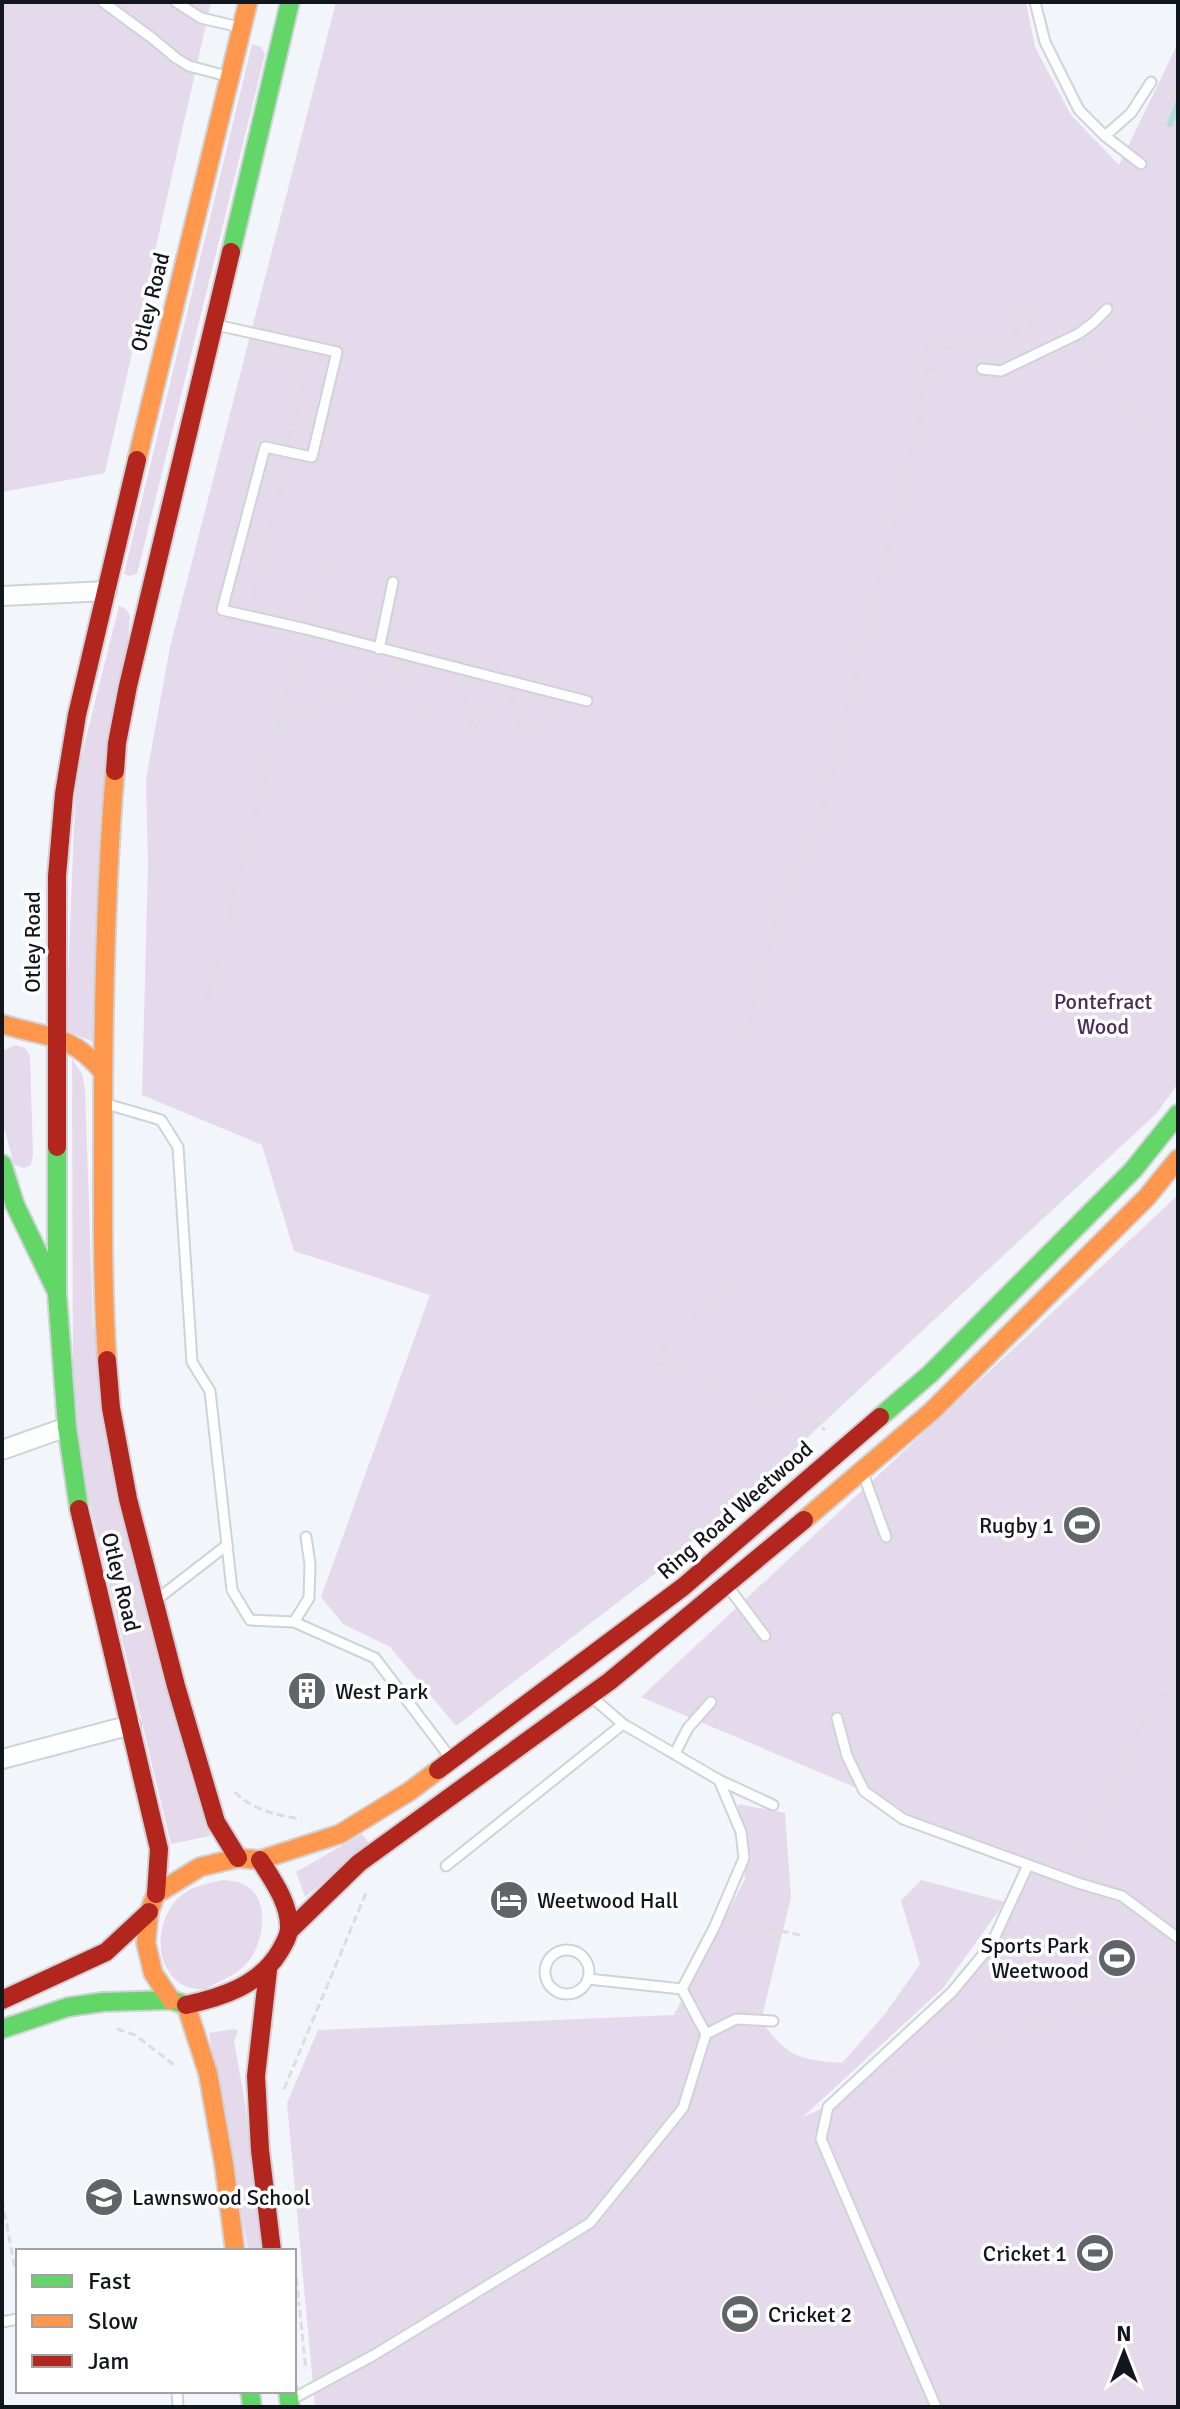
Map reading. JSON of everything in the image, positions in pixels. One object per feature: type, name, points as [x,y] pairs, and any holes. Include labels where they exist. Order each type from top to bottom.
[{"type":"main road","name":"Otley Road","points":[[238,1858],[216,1822],[206,1791],[128,1499],[111,1408],[103,1300],[103,1072],[110,828],[117,743],[128,686],[128,596],[178,316],[230,77],[249,28],[248,2]]},
{"type":"main road","name":"Otley Road","points":[[152,1903],[159,1849],[79,1512],[67,1427],[57,1293],[57,876],[64,794],[77,715],[128,596],[208,323],[275,34],[290,2]]},
{"type":"main road","points":[[2,1024],[55,1035],[83,1050],[103,1072]]},
{"type":"main road","points":[[2,1038],[25,1031]]},
{"type":"main road","name":"Ring Road Weetwood","points":[[260,1860],[340,1834],[410,1791],[683,1587],[930,1374],[1133,1170],[1178,1114]]},
{"type":"main road","points":[[2,2029],[68,2007],[103,2002],[215,2000],[236,1991],[268,1970],[289,1931],[347,1873],[384,1843],[610,1681],[932,1411],[1147,1197],[1178,1159]]},
{"type":"main road","points":[[2,1164],[9,1208],[57,1293]]},
{"type":"main road","points":[[2,2000],[106,1952],[152,1903],[200,1867],[238,1858],[260,1860],[281,1894],[289,1931]]},
{"type":"main road","points":[[152,1903],[146,1943],[153,1973],[178,2003],[208,2073],[235,2249]]},
{"type":"main road","points":[[268,1970],[256,2076],[272,2249]]},
{"type":"street","points":[[2,596],[128,596]]},
{"type":"street","points":[[2,1450],[67,1427]]},
{"type":"street","points":[[2,1759],[131,1725]]},
{"type":"lane","points":[[103,2],[176,58],[199,69],[230,77]]},
{"type":"lane","points":[[176,2],[201,18],[249,28]]},
{"type":"lane","points":[[1035,2],[1045,42],[1079,110],[1137,161]]},
{"type":"lane","points":[[1105,136],[1131,113],[1151,82]]},
{"type":"lane","points":[[982,369],[1001,371],[1078,334],[1107,309]]},
{"type":"lane","points":[[208,323],[337,352],[312,457],[265,447],[222,610],[587,701]]},
{"type":"lane","points":[[379,649],[393,582]]},
{"type":"lane","points":[[103,1103],[161,1120],[178,1147],[192,1362],[210,1391],[232,1590],[250,1620],[294,1622],[375,1658],[452,1760]]},
{"type":"lane","points":[[862,1471],[886,1537]]},
{"type":"lane","points":[[294,1622],[309,1598],[310,1564],[306,1537]]},
{"type":"lane","points":[[155,1601],[227,1545]]},
{"type":"lane","points":[[726,1584],[765,1636]]},
{"type":"lane","points":[[590,1694],[623,1724],[719,1780],[773,1805]]},
{"type":"lane","points":[[675,1753],[688,1728],[711,1702]]},
{"type":"lane","points":[[837,1718],[847,1756],[864,1791],[903,1819],[1122,1896],[1178,1938]]},
{"type":"lane","points":[[446,1866],[623,1724]]},
{"type":"lane","points":[[682,1989],[744,1858],[741,1832],[719,1780]]},
{"type":"lane","points":[[936,2407],[821,2139],[828,2107],[952,1992],[991,1945],[1028,1865]]},
{"type":"lane","points":[[559,1952],[576,1952],[585,1959],[588,1979],[577,1992],[563,1994],[549,1985],[546,1968],[559,1952]]},
{"type":"lane","points":[[588,1979],[682,1989]]},
{"type":"lane","points":[[289,2399],[374,2355],[590,2223],[683,2108],[706,2034],[682,1989]]},
{"type":"lane","points":[[706,2034],[736,2019],[773,2021]]},
{"type":"path","points":[[1137,161],[1169,112],[1178,79]]},
{"type":"path","points":[[1014,364],[1019,294],[1023,293],[1033,327],[1059,341]]},
{"type":"path","points":[[1078,334],[1122,398],[1159,435],[1178,446]]},
{"type":"path","points":[[742,1045],[779,910],[816,836],[921,414],[927,346],[1003,350],[1004,336],[1016,337]]},
{"type":"path","points":[[926,368],[947,371]]},
{"type":"path","points":[[204,1014],[278,725],[327,562],[317,546]]},
{"type":"path","points":[[278,725],[402,667],[428,719],[460,679],[473,729],[510,692],[525,743],[568,697]]},
{"type":"path","points":[[278,725],[289,736]]},
{"type":"path","points":[[659,1364],[665,1346],[682,1327],[728,1291],[744,1284]]},
{"type":"path","points":[[643,1365],[659,1364],[694,1374],[799,1411],[849,1443]]},
{"type":"path","points":[[1078,1883],[1088,1843],[1156,1695],[1178,1694]]},
{"type":"path","points":[[230,1786],[245,1802],[278,1815],[310,1820]]},
{"type":"path","points":[[257,2111],[268,2109],[278,2101],[370,1883]]},
{"type":"path","points":[[718,1916],[804,1936]]},
{"type":"path","points":[[853,2084],[1178,1981]]},
{"type":"path","points":[[109,2026],[135,2035],[182,2071]]},
{"type":"path","points":[[2,2200],[16,2274]]},
{"type":"path","points":[[296,2304],[308,2391]]},
{"type":"green space","points":[[2,2],[211,2],[105,473],[2,492]]},
{"type":"green space","name":"Pontefract Wood","points":[[336,2],[1026,2],[1035,47],[1071,115],[1119,165],[1178,43],[1178,1083],[1157,1113],[685,1551],[456,1726],[390,1647],[343,1624],[321,1597],[430,1295],[294,1251],[262,1145],[142,1095],[148,865],[146,779],[170,647]]},
{"type":"green space","points":[[252,44],[261,47],[265,54],[137,574],[129,576],[124,574]]},
{"type":"green space","points":[[119,606],[126,609],[130,616],[95,1043],[66,1030],[76,778]]},
{"type":"green space","points":[[15,1045],[25,1048],[30,1056],[33,1155],[31,1165],[24,1168],[14,1165],[2,1120],[2,1051]]},
{"type":"green space","points":[[72,1059],[82,1074],[85,1090],[93,1323],[210,1836],[171,1844],[82,1471],[73,1387]]},
{"type":"green space","points":[[1178,1195],[1178,2407],[315,2407],[287,2103],[318,2030],[674,2015],[745,1879],[738,1804],[785,1813],[791,1897],[761,2021],[779,2043],[804,2058],[842,2063],[885,2014],[920,1964],[901,1901],[921,1880],[1005,1902],[943,1988],[803,2117],[828,2106],[952,1992],[991,1945],[1028,1865],[903,1819],[864,1791],[641,1697]]},
{"type":"green space","points":[[362,1834],[369,1844],[305,1897],[296,1872]]},
{"type":"green space","points":[[223,1880],[241,1883],[258,1898],[262,1920],[258,1945],[246,1964],[232,1975],[204,1990],[187,1987],[166,1968],[162,1955],[162,1929],[166,1916],[186,1892]]},
{"type":"green space","points":[[238,2031],[234,2041],[264,2249],[248,2249],[209,2033]]},
{"type":"waterway","points":[[1170,124],[1178,103]]},
{"type":"traffic: fast","points":[[231,252],[290,2]]},
{"type":"traffic: fast","points":[[880,1417],[930,1374],[1133,1170],[1178,1114]]},
{"type":"traffic: fast","points":[[57,1147],[57,1293],[67,1427],[79,1509]]},
{"type":"traffic: fast","points":[[2,1164],[15,1205],[56,1290]]},
{"type":"traffic: fast","points":[[2,2029],[68,2007],[103,2002],[171,2000],[186,2005]]},
{"type":"traffic: fast","points":[[250,2393],[252,2407]]},
{"type":"traffic: fast","points":[[288,2393],[290,2407]]},
{"type":"traffic: slow","points":[[137,460],[248,2]]},
{"type":"traffic: slow","points":[[107,1360],[103,1245],[103,1040],[115,771]]},
{"type":"traffic: slow","points":[[2,1024],[69,1043],[103,1072]]},
{"type":"traffic: slow","points":[[804,1520],[932,1411],[1147,1197],[1178,1159]]},
{"type":"traffic: slow","points":[[171,2000],[153,1973],[146,1943],[149,1912],[156,1894],[200,1867],[238,1858],[260,1860],[340,1834],[438,1770]]},
{"type":"traffic: slow","points":[[186,2005],[208,2073],[235,2249]]},
{"type":"traffic: jam","points":[[115,771],[128,686],[231,252]]},
{"type":"traffic: jam","points":[[57,1147],[57,876],[64,794],[77,715],[137,460]]},
{"type":"traffic: jam","points":[[107,1360],[111,1408],[128,1499],[176,1686],[216,1822],[238,1858]]},
{"type":"traffic: jam","points":[[438,1770],[683,1587],[880,1417]]},
{"type":"traffic: jam","points":[[79,1509],[159,1849],[156,1894]]},
{"type":"traffic: jam","points":[[289,1931],[359,1863],[610,1681],[804,1520]]},
{"type":"traffic: jam","points":[[186,2005],[227,1993],[251,1981],[272,1963],[285,1943],[289,1928],[287,1910],[260,1860]]},
{"type":"traffic: jam","points":[[2,2000],[106,1952],[149,1912]]},
{"type":"traffic: jam","points":[[268,1970],[256,2076],[260,2150],[272,2249]]},
{"type":"place","name":"Rugby 1","points":[[1082,1525]]},
{"type":"place","name":"West Park","points":[[307,1691]]},
{"type":"place","name":"Weetwood Hall","points":[[509,1900]]},
{"type":"place","name":"Sports Park Weetwood","points":[[1117,1958]]},
{"type":"place","name":"Lawnswood School","points":[[104,2197]]},
{"type":"place","name":"Cricket 1","points":[[1095,2253]]},
{"type":"place","name":"Cricket 2","points":[[740,2314]]}]
